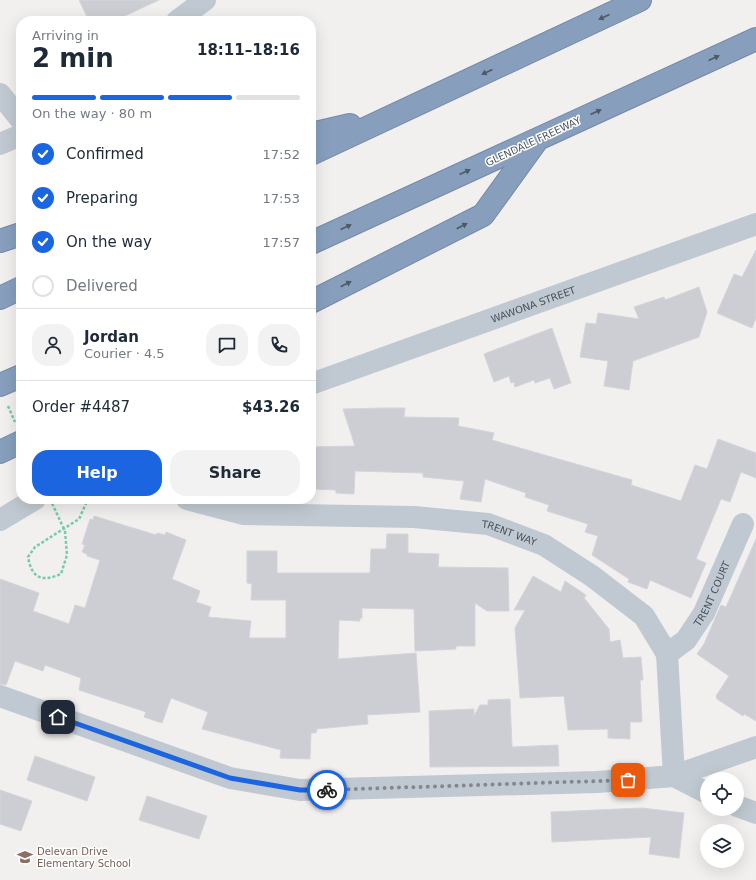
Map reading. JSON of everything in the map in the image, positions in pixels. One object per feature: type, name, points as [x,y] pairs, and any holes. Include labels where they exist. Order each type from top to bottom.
[{"type":"highway","points":[[316,152],[640,0]]},
{"type":"highway","name":"GLENDALE FREEWAY","points":[[316,241],[756,39]]},
{"type":"highway","points":[[316,133],[396,114]]},
{"type":"highway","points":[[316,299],[483,215],[538,139]]},
{"type":"highway","points":[[0,241],[16,236]]},
{"type":"highway","points":[[0,298],[16,290]]},
{"type":"highway","points":[[3,394],[16,381]]},
{"type":"highway","points":[[0,452],[16,438]]},
{"type":"street","points":[[184,16],[205,0]]},
{"type":"street","points":[[0,94],[16,114]]},
{"type":"street","points":[[0,144],[16,137]]},
{"type":"street","name":"WAWONA STREET","points":[[316,382],[753,228]]},
{"type":"street","points":[[0,520],[27,504]]},
{"type":"street","name":"TRENT WAY","points":[[205,504],[244,514],[414,517],[488,524],[544,546],[592,576],[644,616],[667,654],[674,776]]},
{"type":"street","name":"TRENT COURT","points":[[667,654],[686,640],[704,613],[743,524]]},
{"type":"street","points":[[0,696],[230,778],[300,790],[598,782],[674,776],[756,747]]},
{"type":"street","points":[[674,776],[700,789]]},
{"type":"street","points":[[744,809],[756,813]]},
{"type":"path","points":[[3,394],[16,425]]},
{"type":"path","points":[[52,504],[64,529],[65,531],[67,555],[60,574],[48,579],[37,576],[30,569],[28,557],[35,547],[61,531],[64,529],[79,519],[86,504]]},
{"type":"building","points":[[79,0],[159,0],[125,16],[87,16]]},
{"type":"building","points":[[756,250],[756,318],[752,328],[717,313],[734,274],[742,277]]},
{"type":"building","points":[[699,287],[707,312],[699,337],[633,361],[629,390],[604,386],[608,361],[580,357],[586,323],[596,324],[598,313],[639,319],[634,307],[664,297],[665,300]]},
{"type":"building","points":[[552,328],[571,383],[554,389],[550,378],[535,383],[534,380],[515,387],[514,382],[511,383],[509,376],[494,382],[484,354]]},
{"type":"building","points":[[405,408],[404,417],[459,418],[458,426],[494,433],[492,440],[632,480],[631,485],[681,501],[695,465],[707,469],[718,439],[756,453],[756,478],[741,472],[730,502],[721,499],[696,559],[706,563],[691,598],[650,580],[647,589],[628,582],[629,579],[592,555],[598,536],[585,532],[588,524],[547,511],[549,505],[525,497],[526,493],[485,479],[481,502],[460,499],[464,481],[423,477],[423,473],[355,471],[354,494],[336,493],[336,490],[316,489],[316,447],[355,446],[343,409]]},
{"type":"building","points":[[94,516],[156,535],[157,533],[165,535],[166,532],[186,540],[172,579],[200,591],[196,602],[211,607],[208,617],[251,621],[249,638],[286,638],[286,600],[251,600],[252,584],[247,583],[247,551],[277,551],[277,573],[370,573],[371,549],[386,549],[387,534],[408,534],[408,553],[439,554],[438,567],[508,568],[509,611],[487,611],[475,603],[475,646],[456,646],[456,649],[415,651],[414,609],[362,608],[362,618],[360,618],[360,621],[339,620],[338,659],[416,653],[420,712],[367,715],[368,724],[317,729],[316,733],[311,733],[310,759],[280,758],[281,750],[202,729],[208,712],[171,698],[162,723],[144,717],[146,712],[79,690],[81,678],[45,665],[43,671],[15,661],[6,685],[0,684],[0,579],[39,593],[33,611],[69,624],[75,605],[85,608],[100,560],[87,556],[87,554],[82,552],[85,545],[82,544],[90,519],[93,520]]},
{"type":"building","points":[[756,539],[756,721],[744,714],[743,716],[717,699],[716,696],[729,676],[697,654],[704,644],[721,605],[726,607]]},
{"type":"building","points":[[533,576],[561,592],[565,581],[586,595],[584,598],[609,629],[610,642],[620,640],[623,658],[641,657],[643,680],[640,680],[642,722],[630,722],[630,739],[608,738],[608,729],[568,730],[564,696],[520,698],[515,628],[525,610],[514,610]]},
{"type":"building","points":[[510,699],[512,747],[558,745],[559,766],[430,767],[429,711],[474,709],[474,716],[480,705],[488,705],[488,700]]},
{"type":"building","points":[[35,756],[95,777],[87,801],[27,780]]},
{"type":"building","points":[[0,790],[32,801],[21,831],[0,824]]},
{"type":"building","points":[[147,796],[207,816],[199,839],[139,820]]},
{"type":"building","points":[[642,808],[684,813],[679,858],[649,854],[651,837],[552,842],[551,812]]},
{"type":"way so far","points":[[327,790],[628,780]]},
{"type":"place","name":"Delevan Drive Elementary School","points":[[25,857]]},
{"type":"route","points":[[58,717],[230,778],[300,790],[327,790]]}]
